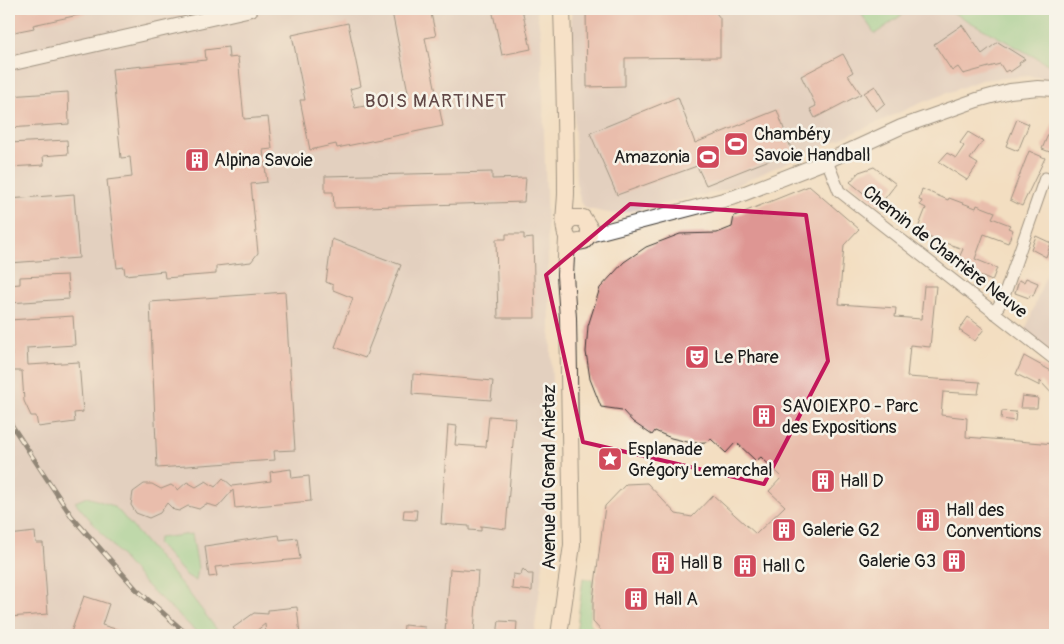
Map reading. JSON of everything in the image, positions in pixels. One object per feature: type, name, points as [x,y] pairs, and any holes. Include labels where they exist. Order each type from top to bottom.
[{"type":"main road","points":[[562,9],[566,193],[578,230]]},
{"type":"main road","name":"Avenue du Grand Arietaz","points":[[559,635],[572,545],[568,318],[565,275],[578,230]]},
{"type":"street","points":[[9,64],[251,9]]},
{"type":"street","points":[[578,230],[631,223],[709,205],[827,161],[901,127],[977,100],[1010,91],[1038,88],[1055,89]]},
{"type":"street","name":"Chemin de Charrière Neuve","points":[[827,161],[839,191],[1055,360]]},
{"type":"street","points":[[994,313],[1003,299],[1045,178]]},
{"type":"highlighted area","points":[[630,204],[806,215],[828,361],[764,484],[583,442],[546,275]]},
{"type":"shaded area","points":[[9,9],[536,9],[541,36],[552,386],[548,525],[534,635],[9,635]]},
{"type":"shaded area","points":[[571,9],[1055,9],[1055,79],[1028,76],[981,80],[921,103],[725,190],[617,214],[602,212],[585,208],[580,200],[576,182]]},
{"type":"shaded area","points":[[1055,251],[1055,357],[1024,334]]},
{"type":"green space","points":[[858,9],[910,9],[875,34]]},
{"type":"green space","points":[[946,9],[1055,9],[1055,68]]},
{"type":"green space","points":[[87,497],[111,505],[118,510],[189,593],[221,635],[200,635],[146,585],[75,502]]},
{"type":"green space","points":[[192,534],[198,568],[196,581],[186,575],[157,543],[159,538]]},
{"type":"green space","points":[[583,578],[593,580],[590,624],[601,635],[576,635]]},
{"type":"building","points":[[9,9],[92,9],[92,12],[33,25],[34,28],[9,33]]},
{"type":"building","points":[[409,9],[430,9],[436,36],[425,38],[443,126],[337,148],[336,144],[310,150],[300,100],[305,100],[292,35],[348,23],[361,86],[350,89],[355,108],[409,97],[392,12]]},
{"type":"building","points":[[492,9],[522,9],[531,49],[502,55]]},
{"type":"building","points":[[586,9],[713,9],[720,18],[720,57],[625,58],[625,86],[587,87]]},
{"type":"building","points":[[962,25],[982,54],[998,42],[1025,59],[1010,72],[1008,70],[1005,72],[1000,64],[963,74],[958,67],[952,71],[934,44]]},
{"type":"building","name":"Alpina Savoie","points":[[228,47],[229,58],[238,57],[244,119],[268,117],[272,149],[263,150],[267,182],[251,184],[258,253],[251,262],[216,266],[216,274],[165,278],[164,271],[125,275],[124,267],[117,268],[107,180],[132,177],[130,157],[121,158],[112,69],[206,60],[205,50]]},
{"type":"building","points":[[843,54],[853,72],[848,75],[861,94],[815,118],[810,109],[816,106],[801,76]]},
{"type":"building","points":[[875,86],[885,103],[876,111],[864,93]]},
{"type":"building","points":[[68,92],[69,124],[9,128],[9,96]]},
{"type":"building","points":[[678,97],[695,143],[777,110],[792,151],[706,185],[697,166],[617,195],[590,133]]},
{"type":"building","points":[[1055,118],[1055,154],[1042,149]]},
{"type":"building","points":[[1017,119],[1029,124],[1018,151],[1006,146]]},
{"type":"building","points":[[968,132],[983,141],[970,159],[978,164],[967,180],[939,162],[947,153],[956,158],[964,146],[960,143]]},
{"type":"building","points":[[67,140],[68,154],[43,156],[44,165],[9,167],[9,143]]},
{"type":"building","points":[[1029,151],[1045,158],[1022,206],[1010,200]]},
{"type":"building","points":[[874,167],[896,184],[879,206],[850,182],[859,172]]},
{"type":"building","points":[[492,172],[492,179],[526,178],[524,202],[334,208],[333,192],[325,192],[325,176]]},
{"type":"building","name":"SAVOIEXPO - Parc des Expositions","points":[[809,186],[859,229],[844,245],[839,304],[896,308],[895,317],[921,319],[924,286],[936,286],[930,347],[910,345],[907,377],[980,382],[978,394],[943,392],[941,415],[967,418],[966,437],[1055,444],[1055,635],[605,635],[593,622],[593,600],[605,506],[626,484],[647,483],[676,514],[692,517],[713,495],[756,534],[785,506],[769,491],[782,477],[761,457],[756,461],[736,442],[726,453],[711,439],[706,442],[692,443],[671,438],[655,431],[652,435],[633,422],[622,410],[601,407],[590,379],[586,352],[588,326],[600,288],[624,262],[646,247],[680,234],[717,233],[732,227],[734,216]]},
{"type":"building","points":[[922,189],[948,200],[949,198],[976,208],[977,205],[995,212],[992,218],[1010,225],[1008,228],[1013,230],[1008,243],[984,234],[975,259],[997,268],[992,281],[970,272],[961,271],[955,267],[963,249],[916,233],[926,208],[920,205],[922,201],[919,200]]},
{"type":"building","points":[[74,194],[79,258],[9,263],[9,199]]},
{"type":"building","points":[[506,234],[524,234],[524,239],[533,238],[535,318],[498,318],[496,239],[506,239]]},
{"type":"building","points":[[1036,236],[1051,243],[1046,257],[1031,249]]},
{"type":"building","points":[[332,239],[401,265],[365,358],[335,347],[353,298],[333,290],[333,285],[326,282]]},
{"type":"building","points":[[67,275],[69,299],[9,303],[9,285],[20,284],[20,277]]},
{"type":"building","points":[[1026,278],[1038,283],[1033,296],[1030,295],[1029,298],[1015,293],[1019,280],[1024,282]]},
{"type":"building","points":[[285,292],[295,450],[274,451],[275,460],[157,468],[150,302]]},
{"type":"building","points":[[73,316],[75,345],[27,348],[28,365],[79,362],[83,412],[74,413],[75,422],[38,427],[36,416],[31,416],[24,401],[22,371],[13,371],[9,320]]},
{"type":"building","points":[[968,317],[984,329],[975,341],[959,330]]},
{"type":"building","points":[[1024,356],[1055,373],[1055,397],[1040,381],[1040,386],[1016,374]]},
{"type":"building","points":[[413,374],[493,381],[491,400],[412,394]]},
{"type":"building","points":[[1022,396],[1038,398],[1037,408],[1020,408]]},
{"type":"building","points":[[1002,411],[1016,412],[1015,421],[1001,419]]},
{"type":"building","points":[[489,416],[515,418],[506,529],[481,526],[481,531],[469,530],[469,526],[441,524],[448,425],[457,426],[455,445],[486,447]]},
{"type":"building","points":[[291,469],[292,478],[309,476],[311,501],[235,508],[233,490],[218,507],[206,504],[199,509],[188,506],[179,511],[174,510],[167,503],[160,513],[149,518],[136,513],[131,505],[133,492],[144,484],[152,484],[161,489],[171,485],[178,490],[187,482],[196,487],[206,481],[215,487],[223,478],[232,486],[271,481],[270,472]]},
{"type":"building","points":[[404,510],[417,510],[416,520],[403,519]]},
{"type":"building","points":[[35,532],[36,543],[43,543],[48,614],[9,617],[9,535]]},
{"type":"building","points":[[279,535],[280,540],[297,538],[300,559],[215,567],[217,576],[209,577],[205,546]]},
{"type":"building","points":[[450,569],[478,571],[474,634],[445,632]]},
{"type":"building","points":[[523,569],[528,574],[533,574],[532,591],[512,589],[513,574],[520,575]]},
{"type":"building","points":[[84,596],[109,604],[102,625],[129,633],[128,635],[70,635]]},
{"type":"building","points":[[297,607],[300,635],[266,635],[265,624],[251,635],[239,635],[233,628],[254,613],[268,614],[268,610]]},
{"type":"building","points":[[499,621],[517,622],[516,635],[497,635]]},
{"type":"building","points":[[404,625],[425,627],[424,635],[403,635]]},
{"type":"railway","points":[[9,421],[72,517],[136,589],[188,635]]},
{"type":"place","name":"Chambéry Savoie Handball","points":[[736,144]]},
{"type":"place","name":"Amazonia","points":[[708,157]]},
{"type":"place","name":"Alpina Savoie","points":[[197,160]]},
{"type":"place","name":"Le Phare","points":[[697,357]]},
{"type":"place","name":"SAVOIEXPO - Parc des Expositions","points":[[764,416]]},
{"type":"place","name":"Esplanade Grégory Lemarchal","points":[[610,459]]},
{"type":"place","name":"Hall D","points":[[823,481]]},
{"type":"place","name":"Hall des Conventions","points":[[928,520]]},
{"type":"place","name":"Galerie G2","points":[[784,530]]},
{"type":"place","name":"Galerie G3","points":[[954,561]]},
{"type":"place","name":"Hall B","points":[[663,563]]},
{"type":"place","name":"Hall C","points":[[745,566]]},
{"type":"place","name":"Hall A","points":[[636,599]]},
{"type":"district","name":"BOIS MARTINET","points":[[436,101]]}]
